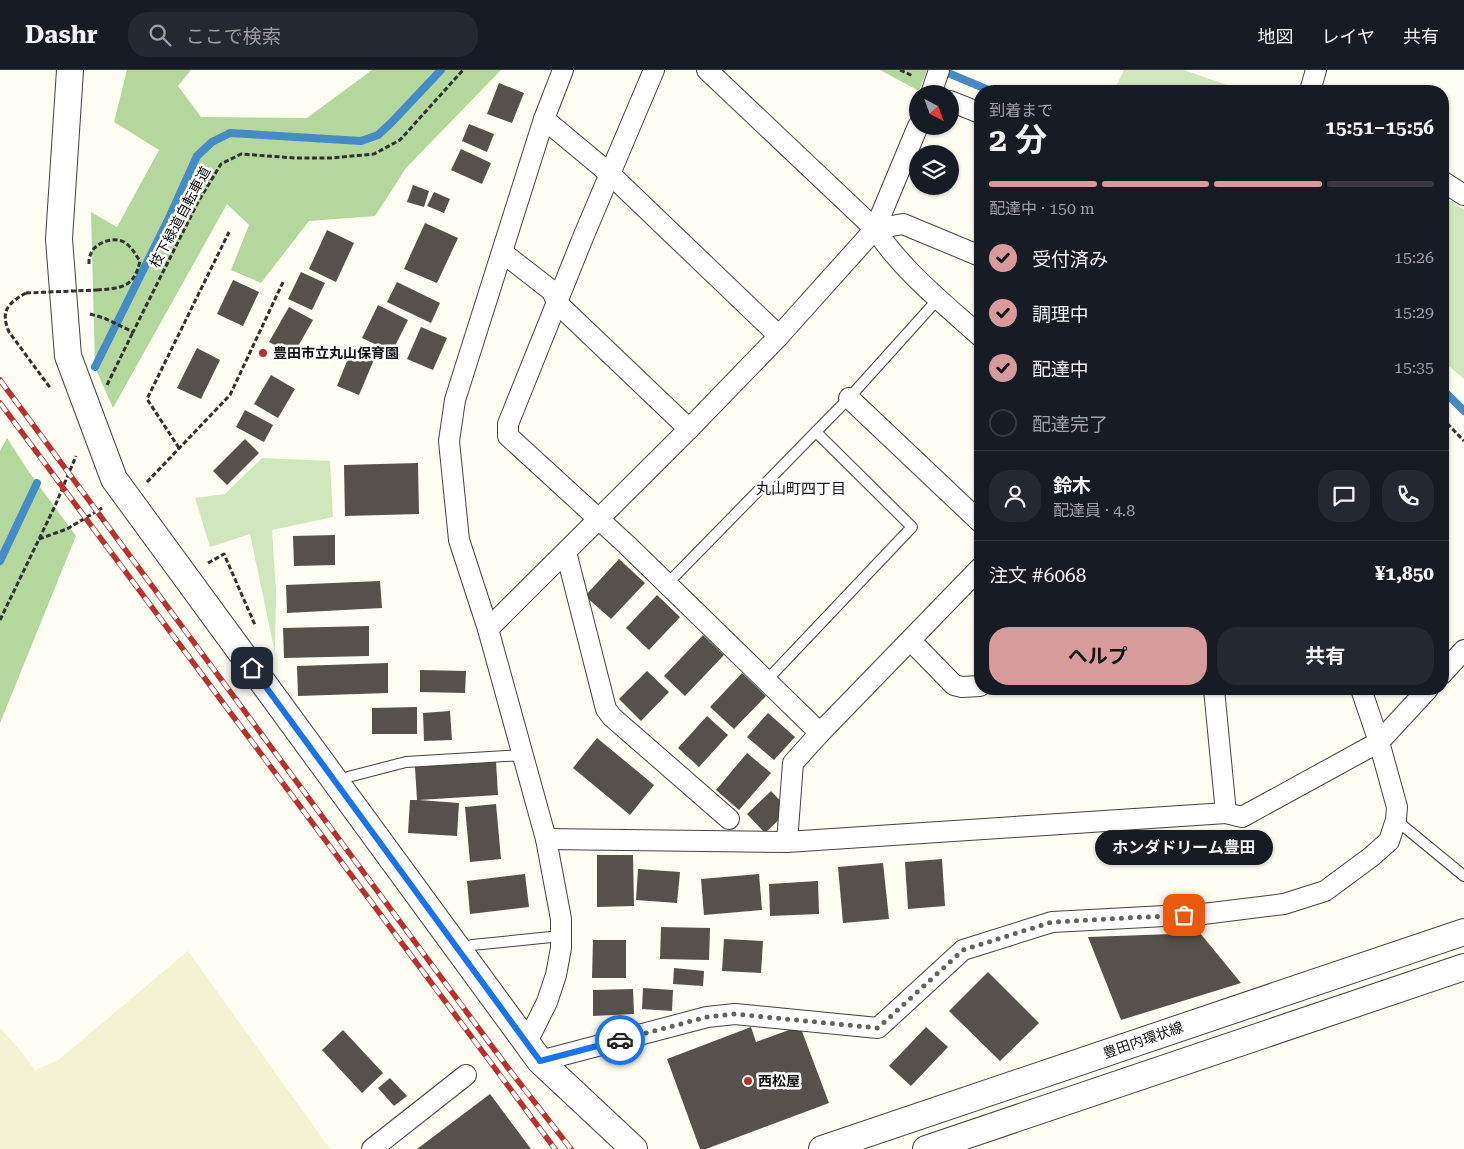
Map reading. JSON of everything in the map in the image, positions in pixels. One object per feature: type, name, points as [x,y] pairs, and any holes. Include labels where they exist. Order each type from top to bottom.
[{"type":"street","points":[[70,70],[59,240],[68,356],[114,479],[135,489],[533,1052],[634,1149]]},
{"type":"street","points":[[533,1052],[556,975],[561,948],[561,919],[546,839],[488,629],[459,540],[449,441],[456,400],[544,119],[563,70]]},
{"type":"street","points":[[654,70],[508,424],[508,436],[667,584],[820,733]]},
{"type":"street","points":[[707,70],[875,229],[886,246],[938,299],[974,331]]},
{"type":"street","points":[[1312,85],[1316,70]]},
{"type":"street","points":[[959,105],[974,111]]},
{"type":"street","points":[[544,119],[610,174],[779,336]]},
{"type":"street","points":[[488,629],[599,520],[779,336],[875,229],[914,135]]},
{"type":"street","points":[[1449,185],[1464,194]]},
{"type":"street","points":[[875,229],[903,224],[974,254]]},
{"type":"street","points":[[503,252],[552,290],[557,303],[689,429]]},
{"type":"street","points":[[849,398],[974,516]]},
{"type":"street","points":[[566,552],[606,709],[612,717],[729,819]]},
{"type":"street","points":[[788,842],[793,763],[974,574]]},
{"type":"street","points":[[911,641],[954,685],[974,686]]},
{"type":"street","points":[[1449,666],[1464,650]]},
{"type":"street","points":[[1215,695],[1226,813]]},
{"type":"street","points":[[533,1052],[707,1017],[735,1014],[878,1028],[963,950],[1052,922],[1202,914],[1284,904],[1325,891],[1371,857],[1389,840],[1396,820],[1397,807],[1379,742],[1362,695]]},
{"type":"street","points":[[546,839],[788,842],[1226,813],[1242,817],[1379,742],[1422,695]]},
{"type":"street","name":"豊田内環状線","points":[[822,1149],[1464,932]]},
{"type":"street","points":[[926,1149],[1464,967]]},
{"type":"street","points":[[382,1145],[466,1075]]},
{"type":"lane","points":[[667,584],[849,398],[938,299]]},
{"type":"lane","points":[[766,681],[912,526],[816,432]]},
{"type":"lane","points":[[348,777],[406,762],[523,755]]},
{"type":"lane","points":[[1396,820],[1464,876]]},
{"type":"lane","points":[[472,945],[561,936]]},
{"type":"path","name":"枝下緑道自転車道","points":[[105,389],[198,202],[221,164],[240,154],[322,158],[374,154],[400,140],[464,70]]},
{"type":"path","points":[[179,448],[147,399],[229,232]]},
{"type":"path","name":"枝下緑道自転車道","points":[[53,392],[8,332],[4,323],[4,314],[12,300],[26,293],[119,288],[131,282],[137,272],[140,261],[133,250],[122,241],[106,241],[96,246],[90,255],[89,272]]},
{"type":"path","points":[[39,539],[67,529],[135,489],[179,448],[230,395],[284,280]]},
{"type":"path","points":[[88,289],[88,297]]},
{"type":"path","points":[[88,305],[88,314],[104,318],[133,332]]},
{"type":"path","points":[[1449,425],[1464,441]]},
{"type":"path","points":[[0,620],[76,457],[73,448]]},
{"type":"path","points":[[203,566],[224,554],[255,624]]},
{"type":"green space","points":[[127,70],[191,70],[178,86],[201,117],[307,118],[372,70],[501,70],[406,168],[375,216],[309,221],[261,283],[231,270],[249,225],[227,204],[113,408],[95,367],[91,212],[117,227],[159,150],[114,122]]},
{"type":"green space","points":[[880,70],[927,70],[921,85],[909,86]]},
{"type":"green space","points":[[1124,70],[1184,70],[1227,85],[1117,85]]},
{"type":"green space","points":[[1449,200],[1464,209],[1464,379],[1449,366]]},
{"type":"green space","points":[[7,438],[29,472],[76,536],[0,723],[0,451]]},
{"type":"green space","points":[[262,458],[330,461],[333,517],[272,530],[276,591],[275,653],[250,534],[210,547],[195,498],[225,494]]},
{"type":"green space","points":[[188,951],[330,1149],[0,1149],[0,1028],[35,1070],[57,1061]]},
{"type":"building","points":[[499,83],[524,93],[512,123],[487,114]]},
{"type":"building","points":[[469,124],[494,134],[487,152],[462,141]]},
{"type":"building","points":[[461,149],[491,163],[482,184],[451,170]]},
{"type":"building","points":[[413,185],[429,191],[424,207],[407,202]]},
{"type":"building","points":[[434,192],[450,199],[444,213],[427,206]]},
{"type":"building","points":[[425,223],[458,238],[437,283],[404,269]]},
{"type":"building","points":[[327,230],[354,243],[336,282],[309,269]]},
{"type":"building","points":[[301,272],[325,283],[312,310],[288,299]]},
{"type":"building","points":[[233,280],[259,292],[243,326],[217,314]]},
{"type":"building","points":[[397,282],[440,303],[431,323],[387,302]]},
{"type":"building","points":[[378,305],[408,320],[392,352],[362,338]]},
{"type":"building","points":[[289,307],[313,320],[293,355],[269,342]]},
{"type":"building","points":[[421,327],[447,338],[433,370],[407,359]]},
{"type":"building","points":[[353,346],[376,355],[359,395],[337,386]]},
{"type":"building","points":[[197,348],[220,360],[201,399],[177,388]]},
{"type":"building","points":[[271,375],[295,389],[278,418],[254,404]]},
{"type":"building","points":[[245,410],[273,425],[264,442],[236,427]]},
{"type":"building","points":[[245,439],[259,453],[227,485],[213,471]]},
{"type":"building","points":[[418,463],[419,514],[345,516],[344,465]]},
{"type":"building","points":[[335,535],[335,565],[294,566],[293,536]]},
{"type":"building","points":[[619,559],[645,583],[611,619],[585,596]]},
{"type":"building","points":[[380,581],[382,608],[287,613],[286,585]]},
{"type":"building","points":[[657,595],[680,617],[649,650],[626,628]]},
{"type":"building","points":[[369,626],[369,656],[284,658],[283,628]]},
{"type":"building","points":[[703,635],[724,655],[685,696],[664,676]]},
{"type":"building","points":[[388,663],[388,693],[298,696],[297,666]]},
{"type":"building","points":[[420,670],[466,671],[465,693],[420,692]]},
{"type":"building","points":[[647,671],[669,692],[641,721],[619,699]]},
{"type":"building","points":[[742,673],[766,696],[734,729],[710,707]]},
{"type":"building","points":[[417,707],[417,734],[372,734],[372,708]]},
{"type":"building","points":[[450,711],[452,740],[424,741],[423,713]]},
{"type":"building","points":[[768,713],[795,737],[774,760],[747,737]]},
{"type":"building","points":[[707,716],[728,735],[699,767],[678,748]]},
{"type":"building","points":[[597,738],[654,785],[630,815],[573,768]]},
{"type":"building","points":[[747,753],[771,773],[739,810],[716,790]]},
{"type":"building","points":[[496,762],[498,795],[419,800],[459,803],[457,836],[408,833],[410,800],[417,800],[415,767]]},
{"type":"building","points":[[771,791],[789,810],[765,833],[747,814]]},
{"type":"building","points":[[496,804],[501,859],[470,862],[465,807]]},
{"type":"building","points":[[597,855],[633,855],[634,906],[597,907]]},
{"type":"building","points":[[942,859],[945,906],[908,909],[905,862]]},
{"type":"building","points":[[883,863],[889,919],[843,923],[838,867]]},
{"type":"building","points":[[638,869],[680,872],[677,903],[636,900]]},
{"type":"building","points":[[525,874],[529,907],[470,914],[467,881]]},
{"type":"building","points":[[759,874],[762,910],[704,915],[701,879]]},
{"type":"building","points":[[818,881],[819,914],[770,916],[769,884]]},
{"type":"building","points":[[661,927],[710,928],[709,960],[660,959]]},
{"type":"building","points":[[1200,933],[1241,983],[1121,1020],[1088,937]]},
{"type":"building","points":[[724,939],[763,941],[761,973],[722,971]]},
{"type":"building","points":[[593,940],[626,940],[626,978],[592,978]]},
{"type":"building","points":[[674,968],[704,971],[703,986],[673,984]]},
{"type":"building","points":[[988,972],[1039,1023],[1000,1061],[949,1011]]},
{"type":"building","points":[[643,988],[673,990],[672,1011],[642,1009]]},
{"type":"building","points":[[633,989],[634,1014],[593,1016],[593,990]]},
{"type":"building","name":"西松屋","points":[[800,1026],[829,1103],[706,1149],[700,1149],[667,1059],[751,1027],[756,1042]]},
{"type":"building","points":[[926,1027],[948,1047],[911,1086],[889,1066]]},
{"type":"building","points":[[343,1030],[383,1073],[362,1093],[322,1050]]},
{"type":"building","points":[[390,1078],[407,1096],[394,1106],[378,1088]]},
{"type":"building","points":[[490,1094],[531,1149],[417,1149]]},
{"type":"waterway","points":[[95,367],[169,218],[197,156],[212,142],[230,133],[361,141],[378,135],[441,70]]},
{"type":"waterway","points":[[941,70],[977,85]]},
{"type":"waterway","points":[[1449,396],[1464,411]]},
{"type":"waterway","points":[[0,561],[37,483]]},
{"type":"railway","points":[[0,380],[508,1068],[571,1149]]},
{"type":"railway","points":[[0,403],[555,1149]]},
{"type":"way so far","points":[[620,1040],[707,1017],[735,1014],[878,1028],[963,950],[1052,922],[1184,915]]},
{"type":"place","name":"豊田市立丸山保育園","points":[[263,353]]},
{"type":"place","name":"ホンダドリーム豊田","points":[[1184,915]]},
{"type":"place","name":"西松屋","points":[[748,1081]]},
{"type":"district","name":"丸山町四丁目","points":[[801,489]]},
{"type":"route","points":[[252,668],[540,1061],[620,1040]]}]
